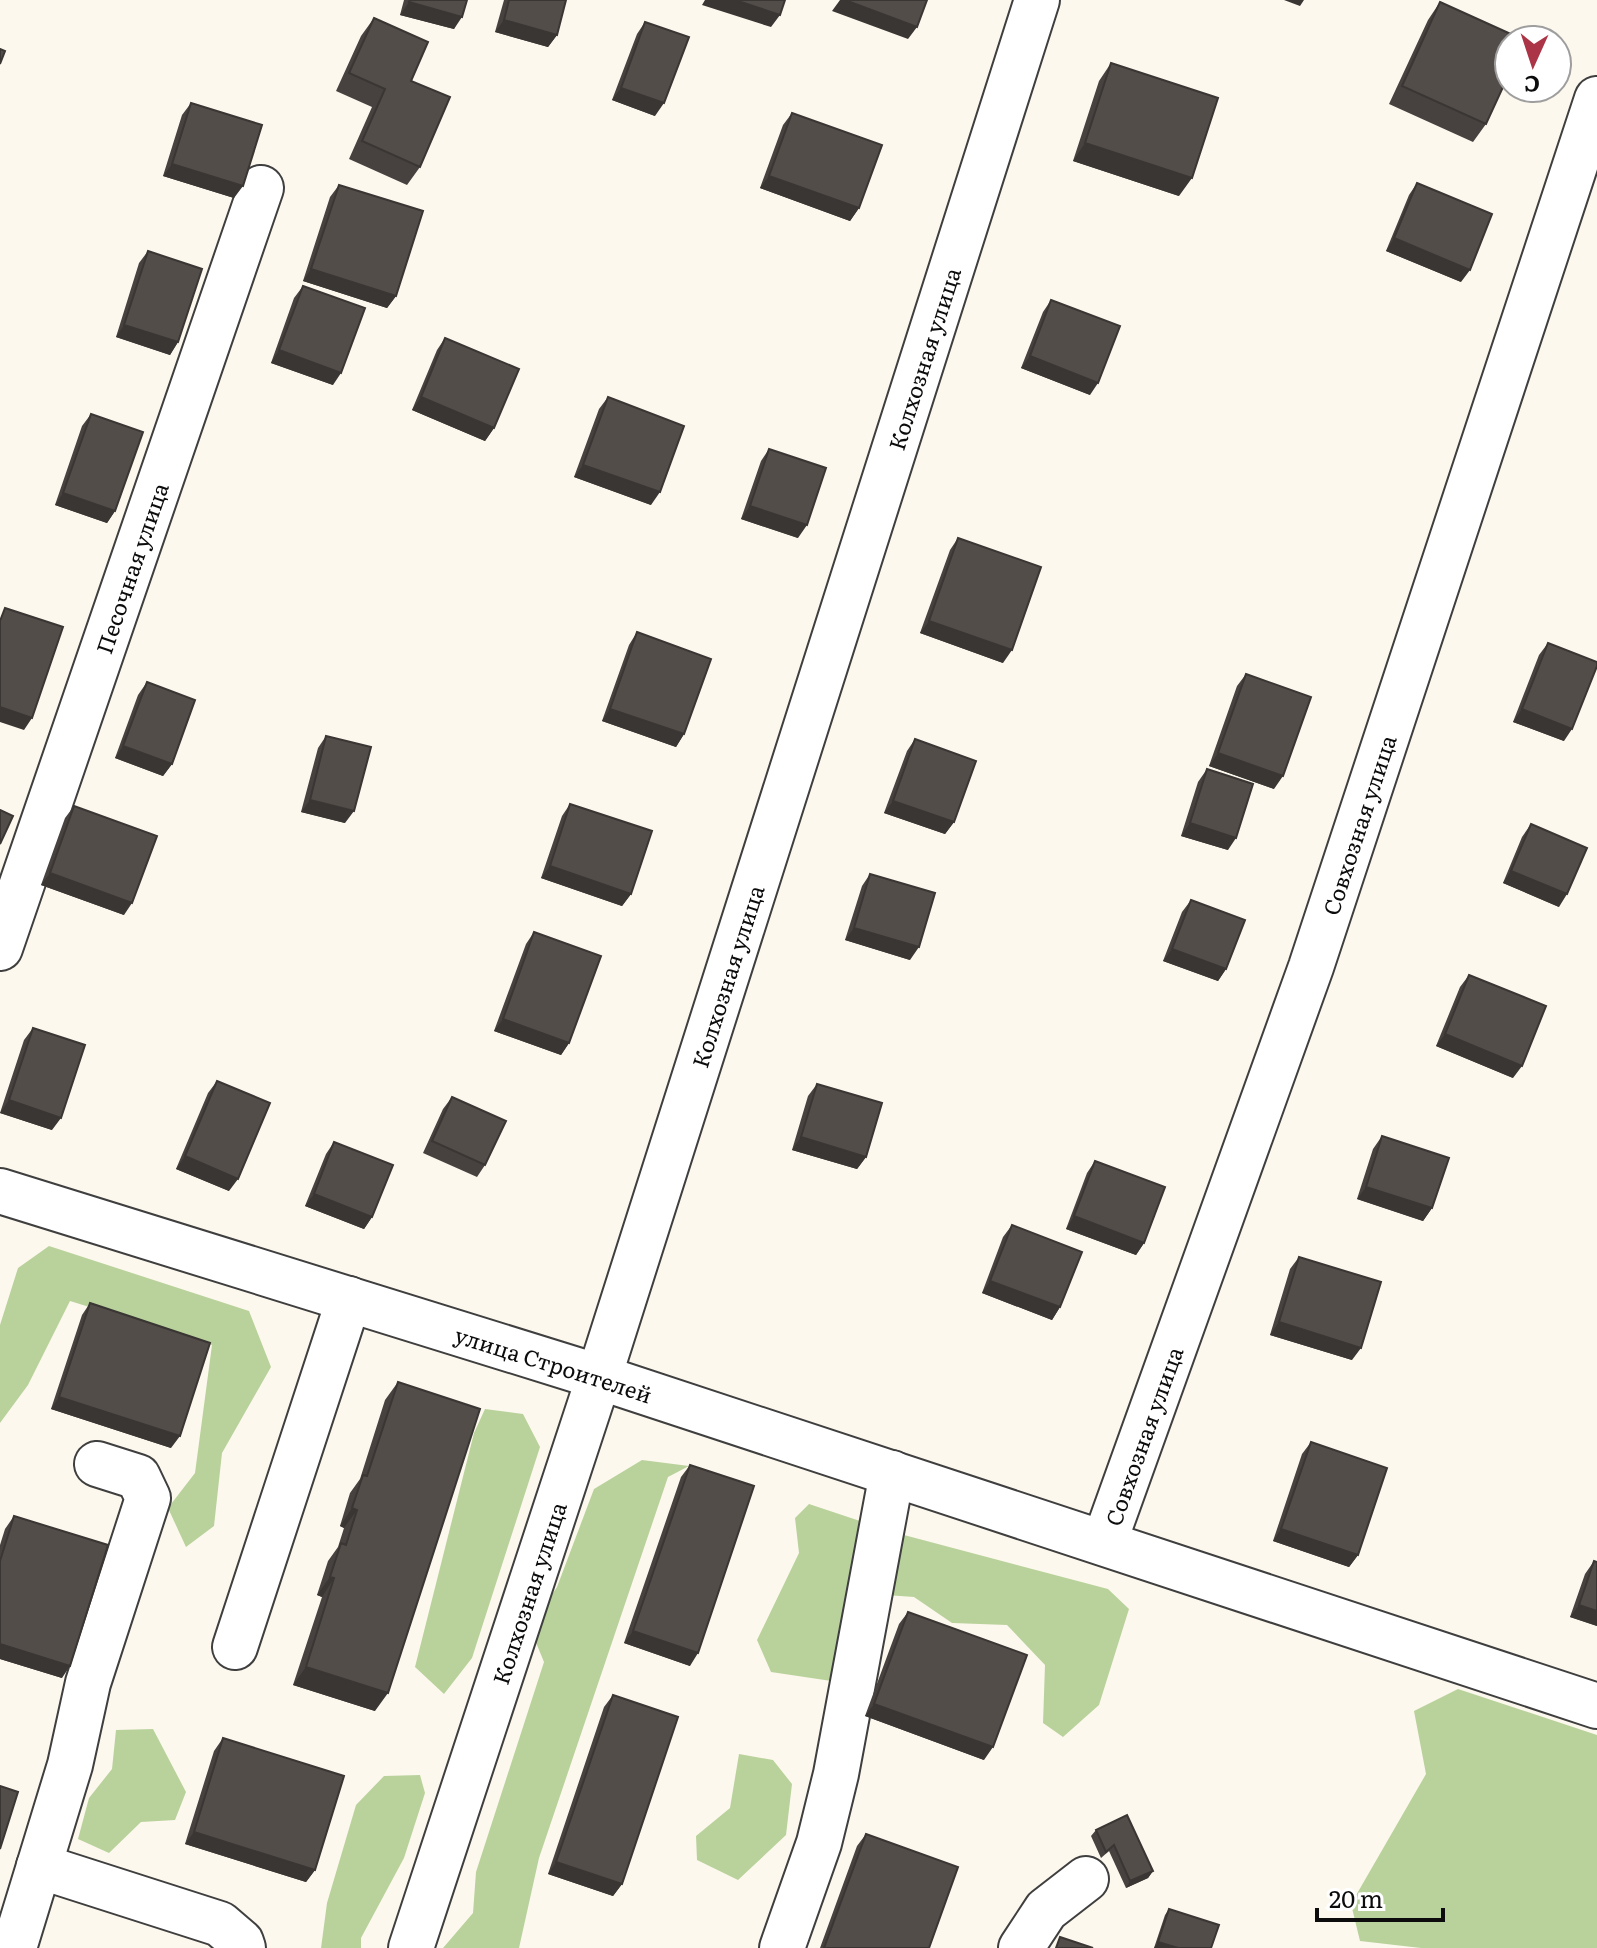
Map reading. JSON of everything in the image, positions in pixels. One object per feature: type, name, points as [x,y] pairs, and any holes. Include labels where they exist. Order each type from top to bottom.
[{"type":"street","name":"Колхозная улица","points":[[411,1948],[599,1377],[1037,0]]},
{"type":"street","name":"Совхозная улица","points":[[1104,1543],[1311,967],[1597,99]]},
{"type":"street","name":"Песочная улица","points":[[0,948],[261,188]]},
{"type":"street","name":"улица Строителей","points":[[0,1191],[599,1377],[1597,1706]]},
{"type":"street","points":[[235,1647],[349,1299]]},
{"type":"street","points":[[14,1948],[70,1765],[88,1683],[148,1498],[138,1477],[97,1464]]},
{"type":"street","points":[[782,1948],[819,1843],[836,1774],[892,1473]]},
{"type":"street","points":[[39,1866],[220,1924],[241,1942],[243,1948]]},
{"type":"street","points":[[1021,1948],[1046,1910],[1086,1879]]},
{"type":"green space","points":[[49,1246],[249,1311],[271,1367],[222,1453],[214,1526],[186,1547],[168,1508],[195,1473],[212,1345],[70,1301],[28,1385],[0,1423],[0,1325],[18,1268]]},
{"type":"green space","points":[[485,1409],[523,1414],[540,1447],[472,1658],[444,1694],[415,1667],[474,1433]]},
{"type":"green space","points":[[642,1460],[689,1466],[668,1477],[539,1858],[519,1948],[443,1948],[473,1913],[476,1872],[544,1662],[530,1628],[557,1587],[594,1489]]},
{"type":"green space","points":[[809,1504],[863,1522],[890,1560],[904,1535],[1108,1589],[1129,1609],[1099,1705],[1063,1737],[1043,1723],[1045,1665],[1007,1625],[952,1623],[914,1597],[872,1594],[838,1682],[771,1672],[757,1640],[799,1553],[795,1518]]},
{"type":"green space","points":[[1458,1689],[1597,1735],[1597,1948],[1421,1948],[1360,1941],[1351,1904],[1426,1774],[1414,1711]]},
{"type":"green space","points":[[153,1729],[186,1792],[175,1820],[141,1822],[109,1853],[78,1839],[89,1798],[112,1769],[116,1730]]},
{"type":"green space","points":[[739,1754],[773,1760],[792,1784],[786,1835],[738,1880],[697,1860],[696,1836],[730,1808]]},
{"type":"green space","points":[[420,1775],[425,1793],[404,1858],[361,1938],[361,1948],[321,1948],[327,1903],[356,1805],[384,1776]]},
{"type":"building","points":[[410,0],[467,0],[462,17]]},
{"type":"building","points":[[509,0],[566,0],[557,35],[504,20]]},
{"type":"building","points":[[735,0],[785,0],[780,15]]},
{"type":"building","points":[[845,0],[927,0],[917,27]]},
{"type":"building","points":[[1440,2],[1493,26],[1495,104],[1486,124],[1402,86]]},
{"type":"building","points":[[374,18],[428,42],[411,81],[450,97],[420,167],[362,141],[385,89],[349,73]]},
{"type":"building","points":[[645,22],[689,37],[664,103],[621,88]]},
{"type":"building","points":[[1111,63],[1218,98],[1192,178],[1085,143]]},
{"type":"building","points":[[191,103],[262,125],[243,186],[172,164]]},
{"type":"building","points":[[792,113],[882,145],[859,208],[769,176]]},
{"type":"building","points":[[1417,183],[1492,214],[1470,270],[1394,238]]},
{"type":"building","points":[[339,185],[423,211],[396,296],[311,269]]},
{"type":"building","points":[[148,251],[202,269],[178,342],[124,325]]},
{"type":"building","points":[[303,286],[365,308],[341,373],[279,350]]},
{"type":"building","points":[[1051,300],[1120,326],[1098,383],[1030,356]]},
{"type":"building","points":[[445,338],[519,369],[494,428],[421,397]]},
{"type":"building","points":[[608,397],[684,426],[660,492],[583,465]]},
{"type":"building","points":[[91,414],[143,432],[115,511],[63,493]]},
{"type":"building","points":[[769,449],[826,468],[807,525],[750,506]]},
{"type":"building","points":[[958,538],[1041,567],[1012,650],[929,621]]},
{"type":"building","points":[[5,608],[63,627],[32,718],[0,707],[0,621]]},
{"type":"building","points":[[637,632],[711,659],[684,734],[610,709]]},
{"type":"building","points":[[1548,643],[1597,662],[1572,729],[1522,709]]},
{"type":"building","points":[[1246,674],[1311,697],[1283,776],[1218,753]]},
{"type":"building","points":[[147,682],[195,700],[172,764],[123,746]]},
{"type":"building","points":[[326,736],[371,747],[354,811],[310,800]]},
{"type":"building","points":[[915,739],[976,761],[954,822],[893,801]]},
{"type":"building","points":[[1207,769],[1253,784],[1236,838],[1190,823]]},
{"type":"building","points":[[570,804],[652,831],[631,894],[550,866]]},
{"type":"building","points":[[74,806],[157,836],[132,903],[50,873]]},
{"type":"building","points":[[0,810],[13,816],[0,844]]},
{"type":"building","points":[[1531,824],[1587,848],[1567,894],[1511,871]]},
{"type":"building","points":[[870,874],[935,893],[919,947],[854,928]]},
{"type":"building","points":[[1191,900],[1245,920],[1226,969],[1172,949]]},
{"type":"building","points":[[534,932],[601,956],[569,1043],[503,1019]]},
{"type":"building","points":[[1469,975],[1546,1006],[1522,1066],[1445,1034]]},
{"type":"building","points":[[33,1028],[85,1045],[61,1118],[9,1100]]},
{"type":"building","points":[[217,1081],[270,1103],[238,1179],[185,1156]]},
{"type":"building","points":[[817,1084],[882,1103],[866,1157],[801,1137]]},
{"type":"building","points":[[452,1097],[506,1121],[485,1165],[432,1141]]},
{"type":"building","points":[[1382,1136],[1449,1158],[1432,1208],[1366,1187]]},
{"type":"building","points":[[334,1142],[393,1165],[372,1217],[314,1194]]},
{"type":"building","points":[[1095,1161],[1165,1187],[1144,1243],[1074,1216]]},
{"type":"building","points":[[1012,1225],[1082,1252],[1060,1307],[990,1281]]},
{"type":"building","points":[[1299,1257],[1381,1282],[1361,1348],[1279,1322]]},
{"type":"building","points":[[90,1303],[210,1343],[180,1436],[59,1397]]},
{"type":"building","points":[[398,1382],[480,1409],[388,1693],[306,1667],[334,1578],[330,1577],[341,1543],[346,1545],[357,1510],[352,1508],[363,1475],[367,1476]]},
{"type":"building","points":[[1311,1442],[1387,1468],[1358,1555],[1281,1529]]},
{"type":"building","points":[[690,1465],[754,1486],[698,1653],[633,1631]]},
{"type":"building","points":[[14,1516],[108,1545],[70,1666],[0,1644],[0,1561]]},
{"type":"building","points":[[1594,1561],[1597,1562],[1597,1611],[1579,1605]]},
{"type":"building","points":[[908,1612],[1027,1655],[993,1747],[874,1704]]},
{"type":"building","points":[[613,1695],[678,1717],[622,1884],[556,1862]]},
{"type":"building","points":[[223,1738],[344,1776],[315,1870],[194,1832]]},
{"type":"building","points":[[0,1786],[18,1792],[0,1849]]},
{"type":"building","points":[[1127,1815],[1153,1871],[1130,1881],[1114,1845],[1106,1852],[1096,1830]]},
{"type":"building","points":[[866,1834],[958,1867],[929,1948],[824,1948]]},
{"type":"building","points":[[1169,1909],[1219,1925],[1211,1948],[1178,1948],[1158,1942]]},
{"type":"building","points":[[1060,1937],[1093,1948],[1056,1948]]}]
